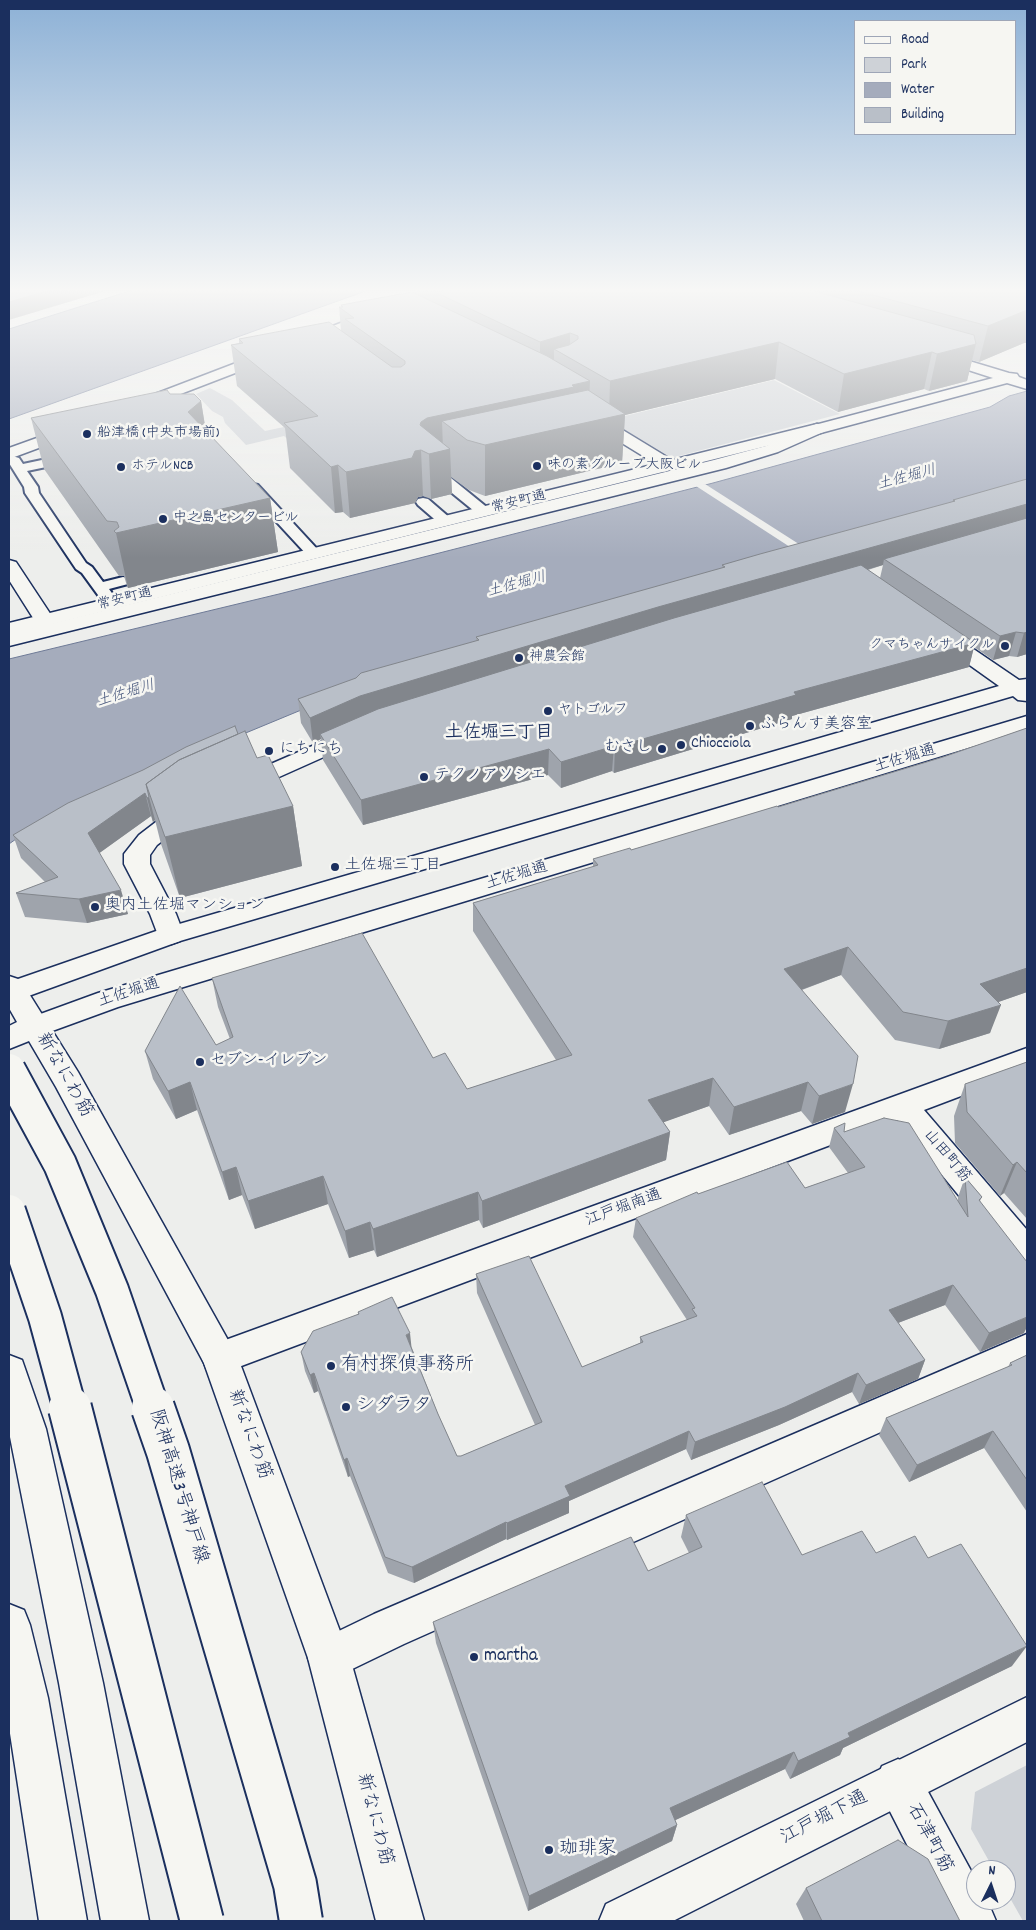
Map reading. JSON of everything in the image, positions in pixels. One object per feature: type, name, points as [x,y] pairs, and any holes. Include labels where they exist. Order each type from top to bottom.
[{"type":"main road","points":[[117,413],[208,378]]},
{"type":"main road","points":[[1010,378],[1027,385]]},
{"type":"main road","name":"常安町通","points":[[9,629],[817,429],[1010,378]]},
{"type":"main road","points":[[576,408],[602,430],[669,465]]},
{"type":"main road","points":[[9,454],[83,426]]},
{"type":"main road","points":[[9,640],[505,518],[772,449],[817,429]]},
{"type":"main road","points":[[9,566],[45,620]]},
{"type":"main road","points":[[924,624],[1024,690]]},
{"type":"main road","points":[[10,990],[171,935],[1024,690]]},
{"type":"main road","name":"土佐堀通","points":[[22,1033],[108,1000],[1027,723]]},
{"type":"main road","points":[[171,935],[163,914],[137,864],[137,854],[148,840],[182,813],[371,727]]},
{"type":"main road","name":"新なにわ筋","points":[[10,990],[22,1033],[67,1080],[220,1358],[329,1658],[400,1921]]},
{"type":"main road","name":"江戸堀南通","points":[[220,1358],[1027,1059]]},
{"type":"main road","name":"阪神高速3号神戸線","points":[[9,1070],[60,1164],[112,1290],[168,1451],[295,1884],[302,1921]]},
{"type":"main road","name":"山田町筋","points":[[903,1106],[1027,1254]]},
{"type":"main road","points":[[9,1211],[45,1317],[90,1480],[202,1921]]},
{"type":"main road","points":[[329,1658],[389,1629],[1027,1350]]},
{"type":"main road","points":[[9,1372],[27,1429],[77,1663],[125,1921]]},
{"type":"main road","points":[[9,1625],[26,1698],[63,1921]]},
{"type":"main road","name":"江戸堀下通","points":[[623,1921],[1027,1719]]},
{"type":"main road","name":"石津町筋","points":[[898,1782],[972,1921]]},
{"type":"lane","points":[[150,400],[168,407]]},
{"type":"lane","points":[[84,455],[14,464],[31,487],[32,493],[81,566],[87,570],[111,603]]},
{"type":"lane","points":[[449,464],[430,468],[484,512]]},
{"type":"lane","points":[[246,482],[312,554]]},
{"type":"lane","points":[[423,502],[445,521]]},
{"type":"lane","points":[[99,587],[123,581]]},
{"type":"green space","points":[[774,380],[840,414],[675,457],[669,456],[608,420]]},
{"type":"green space","points":[[210,388],[232,400],[265,431],[378,407],[292,443],[284,436],[246,445],[225,423],[223,417],[212,411],[196,394]]},
{"type":"green space","points":[[1027,1765],[1027,1921],[1023,1921],[1016,1909],[1016,1860],[988,1860],[971,1829],[975,1792]]},
{"type":"water","points":[[9,378],[123,378],[9,419]]},
{"type":"water","name":"土佐堀川","points":[[1027,391],[1027,490],[335,696],[67,807],[9,844],[9,659],[279,594],[713,483],[990,407],[1009,396]]},
{"type":"pier","points":[[705,484],[816,555],[807,558],[696,486]]},
{"type":"building","points":[[272,378],[585,378],[590,381],[572,385],[574,387],[427,418],[420,425],[450,449],[429,454],[421,450],[415,451],[412,458],[346,472],[338,465],[331,467],[284,423],[318,416]]},
{"type":"building","points":[[605,378],[623,378],[610,381]]},
{"type":"building","points":[[167,390],[170,394],[194,394],[201,401],[188,412],[270,498],[116,533],[114,531],[119,527],[117,522],[107,521],[31,418]]},
{"type":"building","points":[[588,390],[625,414],[485,445],[467,440],[442,421]]},
{"type":"building","points":[[1027,479],[1027,504],[658,607],[360,696],[310,718],[298,699],[356,678],[361,673],[479,640],[476,637],[725,567],[722,565],[760,554],[955,501],[953,500]]},
{"type":"building","points":[[1027,518],[1027,632],[1024,633],[1016,632],[1000,636],[884,559]]},
{"type":"building","points":[[861,565],[975,643],[794,692],[796,695],[561,762],[549,749],[361,800],[320,734],[378,709],[674,618]]},
{"type":"building","points":[[235,726],[238,734],[179,760],[146,784],[149,797],[147,798],[145,793],[88,833],[121,890],[79,899],[16,893],[58,877],[13,835],[68,803]]},
{"type":"building","points":[[1027,728],[1027,968],[980,984],[1001,1005],[948,1021],[903,1012],[848,947],[784,969],[858,1056],[853,1084],[819,1096],[808,1082],[734,1107],[713,1078],[648,1100],[670,1132],[482,1201],[478,1192],[373,1229],[370,1222],[345,1231],[323,1176],[248,1201],[236,1167],[222,1172],[190,1082],[168,1091],[145,1051],[180,986],[216,1045],[233,1037],[212,978],[362,933],[433,1058],[445,1053],[467,1089],[572,1055],[473,903],[598,865],[593,859],[630,848],[631,850],[778,807],[943,757]]},
{"type":"building","points":[[245,731],[257,758],[268,755],[293,806],[165,837],[146,784],[179,760]]},
{"type":"building","points":[[1027,1062],[1027,1173],[1017,1162],[1013,1165],[967,1112],[965,1084]]},
{"type":"building","points":[[884,1118],[909,1123],[968,1217],[965,1177],[982,1197],[979,1200],[1027,1262],[1027,1317],[989,1333],[953,1285],[889,1310],[925,1360],[866,1385],[858,1373],[785,1407],[695,1442],[689,1431],[565,1486],[570,1496],[506,1522],[412,1567],[385,1557],[347,1458],[344,1460],[314,1373],[310,1375],[301,1352],[313,1331],[359,1314],[358,1312],[392,1297],[410,1333],[406,1335],[438,1414],[457,1456],[461,1456],[542,1422],[476,1274],[529,1256],[582,1367],[643,1342],[640,1337],[697,1316],[692,1309],[695,1308],[636,1218],[697,1192],[698,1194],[787,1162],[805,1188],[865,1167],[834,1128],[845,1123],[844,1132]]},
{"type":"building","points":[[1027,1355],[1027,1480],[993,1431],[917,1465],[886,1418],[1012,1365],[1010,1363]]},
{"type":"building","points":[[762,1482],[802,1555],[862,1531],[876,1553],[915,1536],[928,1558],[961,1544],[1027,1646],[848,1733],[850,1737],[798,1761],[794,1752],[670,1808],[677,1825],[529,1896],[433,1622],[631,1537],[648,1571],[702,1547],[686,1515]]},
{"type":"building","points":[[898,1840],[928,1859],[960,1921],[822,1921],[806,1888]]},
{"type":"place","name":"船津橋 (中央市場前)","points":[[87,434]]},
{"type":"place","name":"味の素グループ大阪ビル","points":[[537,466]]},
{"type":"place","name":"ホテルNCB","points":[[121,467]]},
{"type":"place","name":"中之島センタービル","points":[[163,519]]},
{"type":"place","name":"クマちゃんサイクル","points":[[1005,646]]},
{"type":"place","name":"神農会館","points":[[519,658]]},
{"type":"place","name":"ヤトゴルフ","points":[[548,711]]},
{"type":"place","name":"ふらんす美容室","points":[[750,726]]},
{"type":"place","name":"Chiocciola","points":[[681,745]]},
{"type":"place","name":"むさし","points":[[662,749]]},
{"type":"place","name":"にちにち","points":[[269,751]]},
{"type":"place","name":"テクノアソシエ","points":[[424,777]]},
{"type":"place","name":"土佐堀三丁目","points":[[335,867]]},
{"type":"place","name":"奥内土佐堀マンション","points":[[95,907]]},
{"type":"place","name":"セブン-イレブン","points":[[200,1062]]},
{"type":"place","name":"有村探偵事務所","points":[[331,1366]]},
{"type":"place","name":"シダラタ","points":[[346,1407]]},
{"type":"place","name":"martha","points":[[474,1657]]},
{"type":"place","name":"珈琲家","points":[[549,1850]]},
{"type":"district","name":"土佐堀三丁目","points":[[499,735]]}]
